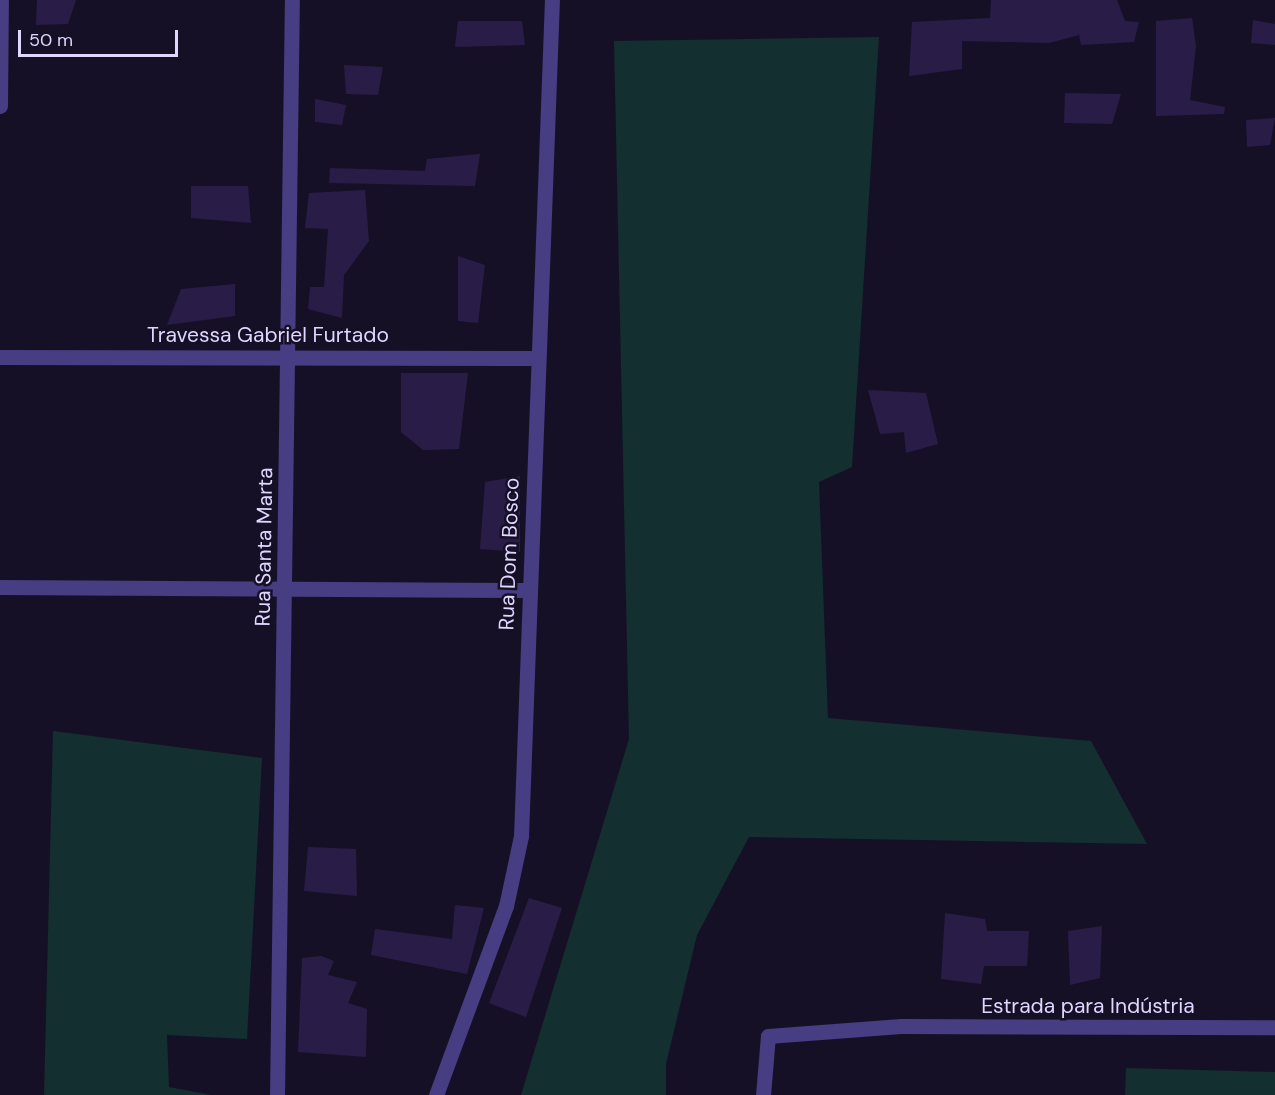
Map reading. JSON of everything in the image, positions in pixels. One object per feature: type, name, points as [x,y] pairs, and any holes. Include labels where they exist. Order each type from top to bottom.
[{"type":"street","points":[[0,106],[1,0]]},
{"type":"street","name":"Rua Santa Marta","points":[[276,1095],[292,0]]},
{"type":"street","name":"Rua Dom Bosco","points":[[436,1095],[516,874],[552,0]]},
{"type":"street","name":"Travessa Gabriel Furtado","points":[[0,357],[288,355],[536,358]]},
{"type":"street","points":[[0,587],[528,590]]},
{"type":"street","name":"Estrada para Indústria","points":[[763,1095],[768,1036],[901,1026],[1275,1027]]},
{"type":"green space","points":[[879,37],[852,467],[819,482],[828,718],[1091,741],[1147,844],[749,837],[697,935],[666,1064],[666,1095],[521,1095],[629,739],[614,41]]},
{"type":"green space","points":[[53,731],[262,758],[247,1039],[167,1035],[169,1087],[211,1095],[44,1095]]},
{"type":"green space","points":[[1126,1068],[1275,1072],[1275,1095],[1125,1095]]},
{"type":"building","points":[[37,0],[76,0],[68,24],[36,25]]},
{"type":"building","points":[[991,0],[1117,0],[1125,21],[1139,22],[1134,42],[1081,45],[1079,35],[1049,43],[962,41],[962,69],[909,76],[912,22],[990,18]]},
{"type":"building","points":[[1192,18],[1196,46],[1190,100],[1225,107],[1224,114],[1156,116],[1156,21]]},
{"type":"building","points":[[1253,20],[1275,24],[1275,45],[1251,43]]},
{"type":"building","points":[[458,21],[522,21],[525,45],[455,47]]},
{"type":"building","points":[[344,65],[383,67],[378,95],[346,94]]},
{"type":"building","points":[[1065,93],[1121,94],[1112,124],[1064,123]]},
{"type":"building","points":[[315,99],[346,105],[342,125],[315,122]]},
{"type":"building","points":[[1275,118],[1270,145],[1247,147],[1246,120]]},
{"type":"building","points":[[480,154],[475,186],[329,183],[330,168],[425,171],[427,159]]},
{"type":"building","points":[[191,186],[248,186],[251,223],[191,218]]},
{"type":"building","points":[[365,190],[369,241],[344,275],[342,318],[308,309],[310,287],[324,287],[328,229],[305,228],[309,193]]},
{"type":"building","points":[[458,256],[485,265],[478,323],[458,321]]},
{"type":"building","points":[[235,284],[235,316],[167,325],[181,289]]},
{"type":"building","points":[[401,373],[468,373],[459,449],[423,450],[401,432]]},
{"type":"building","points":[[868,390],[926,393],[938,444],[906,453],[904,432],[880,434]]},
{"type":"building","points":[[520,476],[520,552],[480,549],[485,482]]},
{"type":"building","points":[[308,847],[356,849],[357,896],[304,891]]},
{"type":"building","points":[[529,898],[562,908],[526,1017],[489,1003]]},
{"type":"building","points":[[455,905],[484,908],[467,974],[371,955],[375,929],[452,939]]},
{"type":"building","points":[[945,913],[985,919],[987,931],[1029,931],[1027,966],[984,966],[981,984],[941,979]]},
{"type":"building","points":[[1102,926],[1100,978],[1070,985],[1068,931]]},
{"type":"building","points":[[321,956],[334,961],[328,975],[357,982],[348,1003],[367,1009],[366,1057],[298,1052],[302,958]]}]
